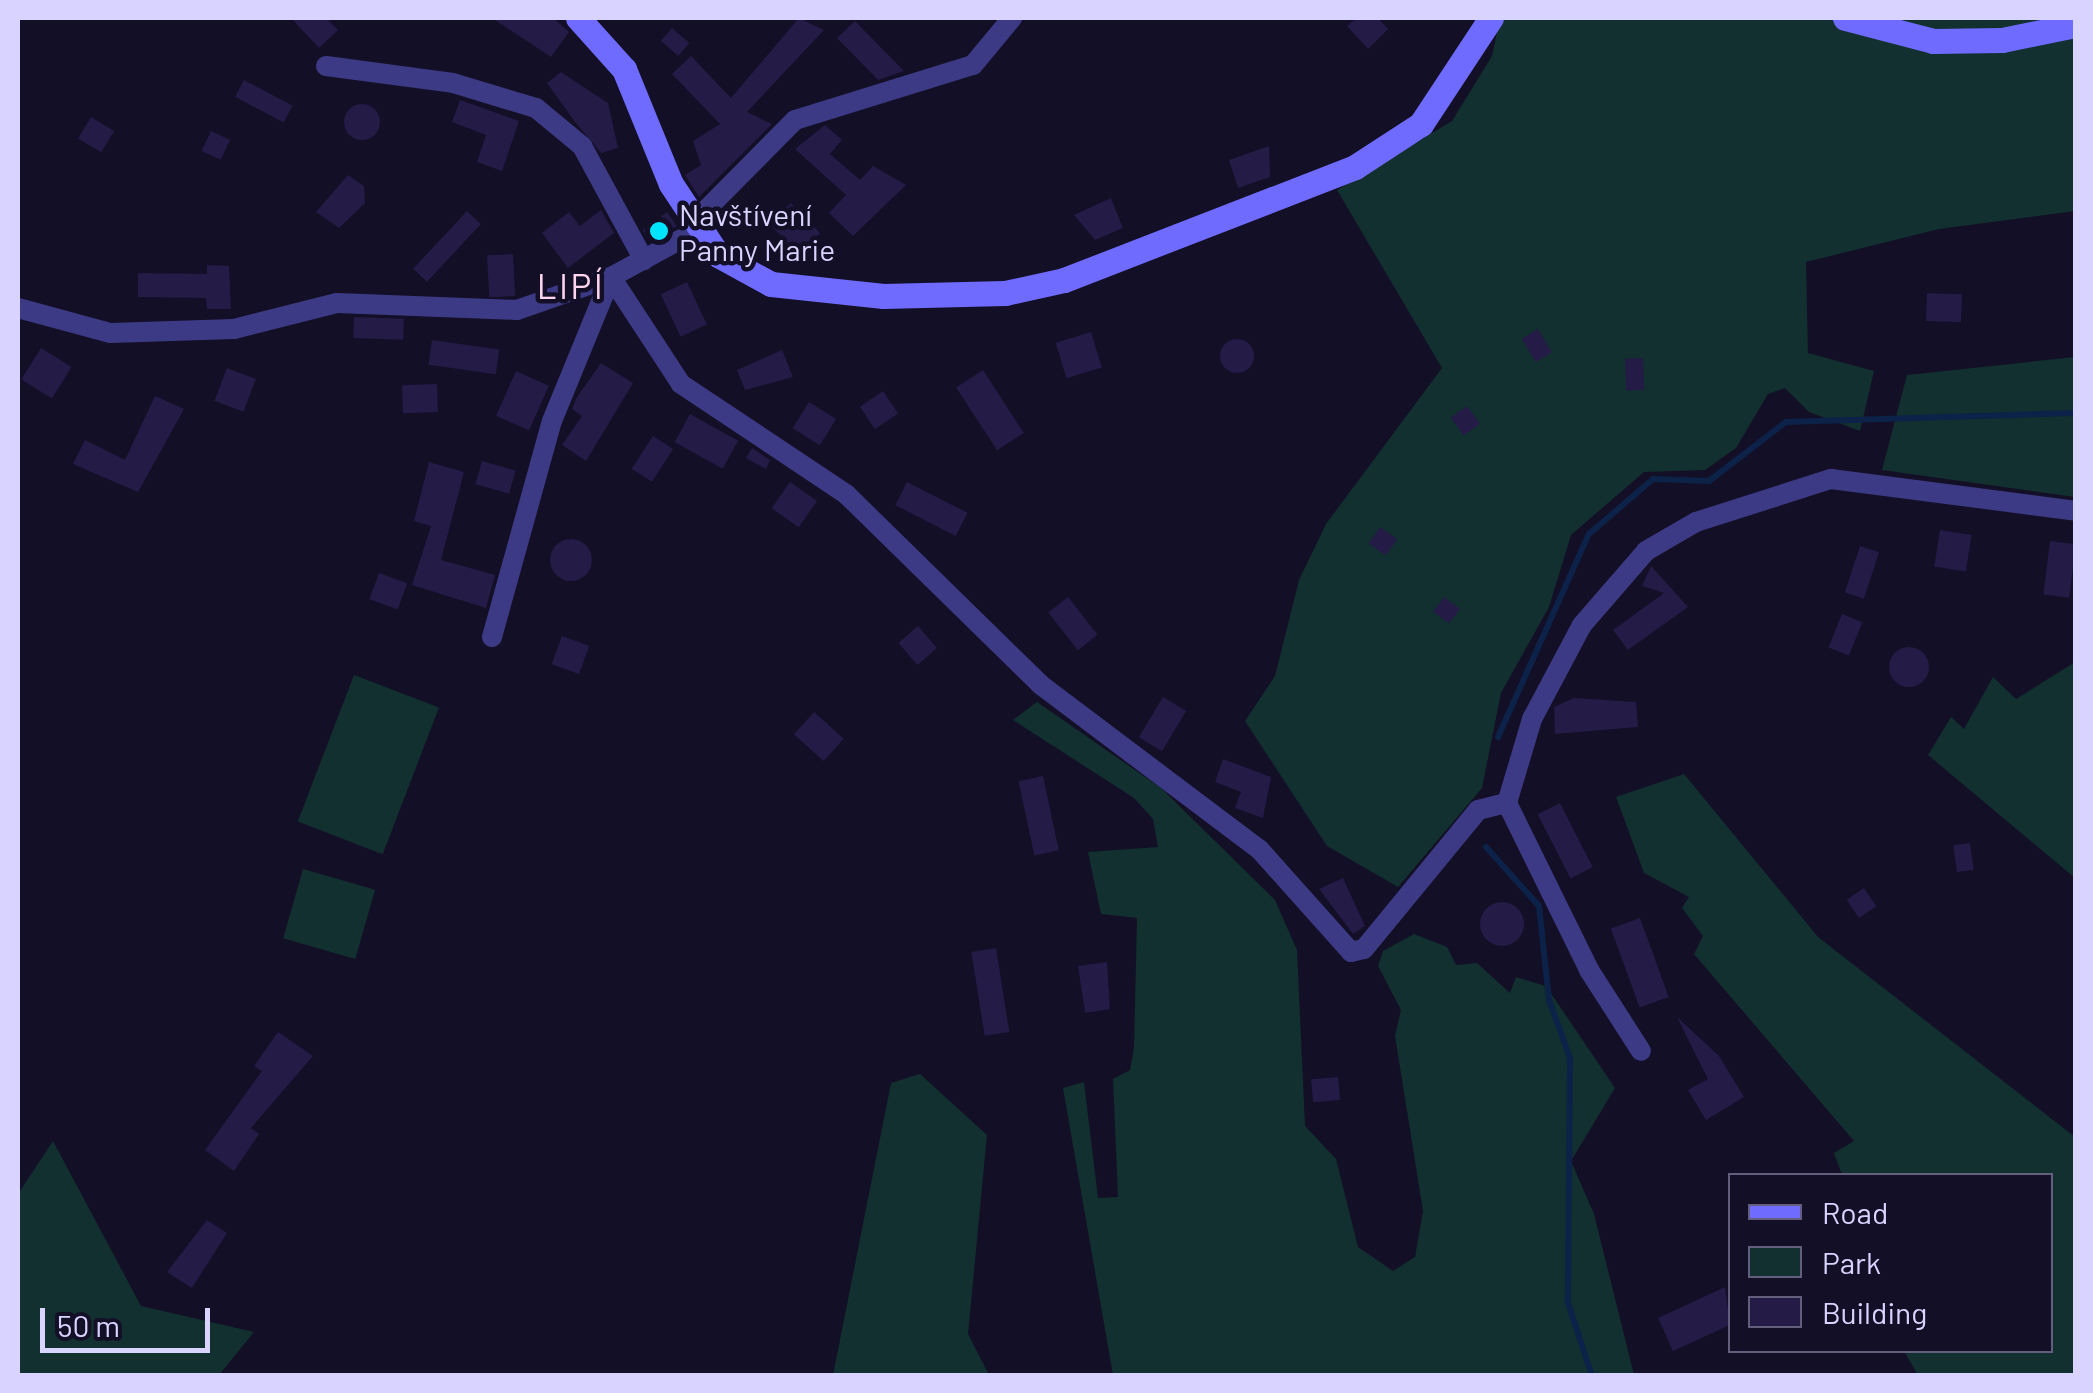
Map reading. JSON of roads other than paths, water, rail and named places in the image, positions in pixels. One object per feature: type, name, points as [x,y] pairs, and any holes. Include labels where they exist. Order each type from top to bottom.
[{"type":"street","points":[[578,18],[630,80],[695,226],[741,270],[800,290],[991,294],[1064,280],[1372,159],[1421,124],[1491,18]]},
{"type":"street","points":[[18,308],[110,333],[234,329],[337,303],[517,310],[610,278],[695,226],[796,120],[973,64],[1012,18]]},
{"type":"street","points":[[1846,18],[1933,41],[2002,40],[2076,25]]},
{"type":"street","points":[[326,66],[387,81],[453,83],[536,108],[582,146],[644,260]]},
{"type":"street","points":[[492,637],[552,421],[610,278]]},
{"type":"street","points":[[610,278],[681,384],[846,494],[1041,685],[1258,848],[1351,952],[1364,949],[1478,810],[1507,803]]},
{"type":"street","points":[[1641,1050],[1589,970],[1507,803],[1532,719],[1582,625],[1646,551],[1696,522],[1831,479],[2076,511]]},
{"type":"waterway","points":[[1498,737],[1589,534],[1653,479],[1709,481],[1786,422],[2076,413]]},
{"type":"waterway","points":[[1486,847],[1539,906],[1549,1000],[1570,1058],[1568,1303],[1592,1376]]},
{"type":"place","name":"Navštívení Panny Marie","points":[[659,231]]},
{"type":"district","name":"LIPÍ","points":[[571,285]]}]
